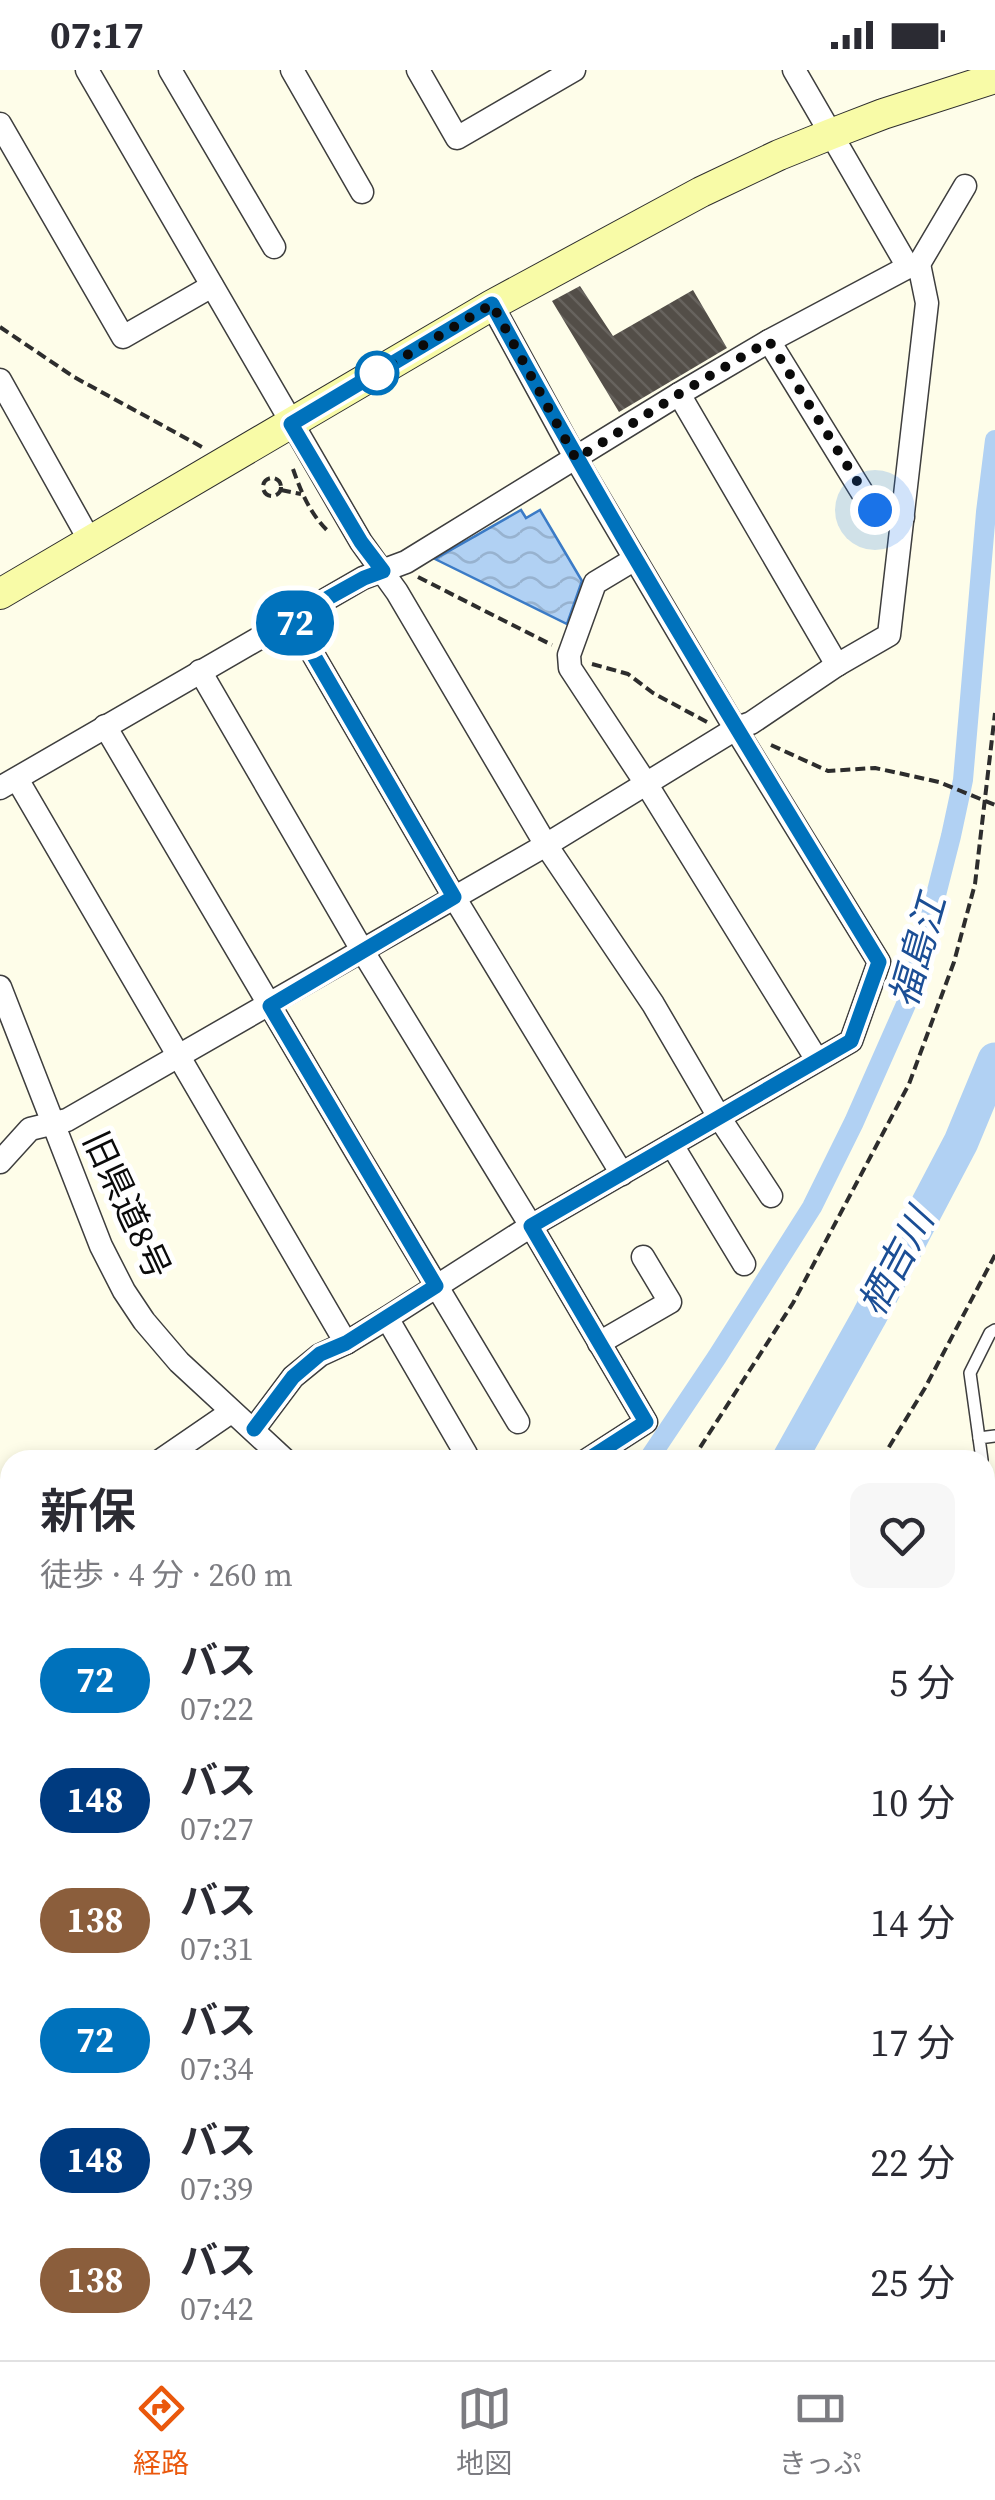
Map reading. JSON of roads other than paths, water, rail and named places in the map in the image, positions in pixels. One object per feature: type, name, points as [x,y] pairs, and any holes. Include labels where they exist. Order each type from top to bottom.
[{"type":"street","points":[[87,70],[361,542],[383,571],[546,846],[653,1004],[771,1196]]},
{"type":"street","points":[[170,70],[274,247]]},
{"type":"street","points":[[292,70],[362,192]]},
{"type":"street","points":[[418,70],[457,138],[574,70]]},
{"type":"street","points":[[0,1162],[30,1129],[67,1120],[180,1058],[546,846],[890,635],[927,303],[913,266],[794,70]]},
{"type":"street","points":[[0,594],[492,304],[701,192],[883,114],[995,78]]},
{"type":"street","points":[[0,124],[123,337],[212,286]]},
{"type":"street","points":[[346,1343],[180,1058],[8,783],[364,578],[406,562],[769,341],[913,266],[964,186]]},
{"type":"street","points":[[254,1429],[293,1377],[320,1354],[346,1343],[531,1226],[851,1041],[879,962],[576,459],[492,304]]},
{"type":"street","points":[[769,341],[865,497],[875,510],[903,517]]},
{"type":"street","points":[[0,380],[90,541]]},
{"type":"street","points":[[679,394],[837,665]]},
{"type":"street","points":[[636,559],[594,583],[568,661],[573,675],[647,785],[817,1060]]},
{"type":"street","points":[[292,618],[454,897],[622,1174]]},
{"type":"street","points":[[200,671],[362,950],[646,1422],[603,1450]]},
{"type":"street","points":[[106,726],[518,1422]]},
{"type":"street","name":"旧県道8号","points":[[0,987],[52,1126],[124,1292],[179,1362],[275,1450]]},
{"type":"street","points":[[672,1144],[744,1264]]},
{"type":"street","points":[[599,1343],[670,1302],[642,1257]]},
{"type":"street","points":[[387,1318],[464,1450]]},
{"type":"street","points":[[176,1450],[231,1412]]},
{"type":"lane","points":[[981,1450],[970,1374],[995,1330]]},
{"type":"lane","points":[[979,1438],[995,1436]]},
{"type":"water","points":[[521,510],[526,518],[540,510],[582,581],[567,624],[435,559]]},
{"type":"waterway","name":"福島江","points":[[655,1450],[812,1207],[911,993],[963,780],[995,440]]},
{"type":"waterway","name":"栖吉川","points":[[795,1450],[961,1142],[995,1060]]}]
